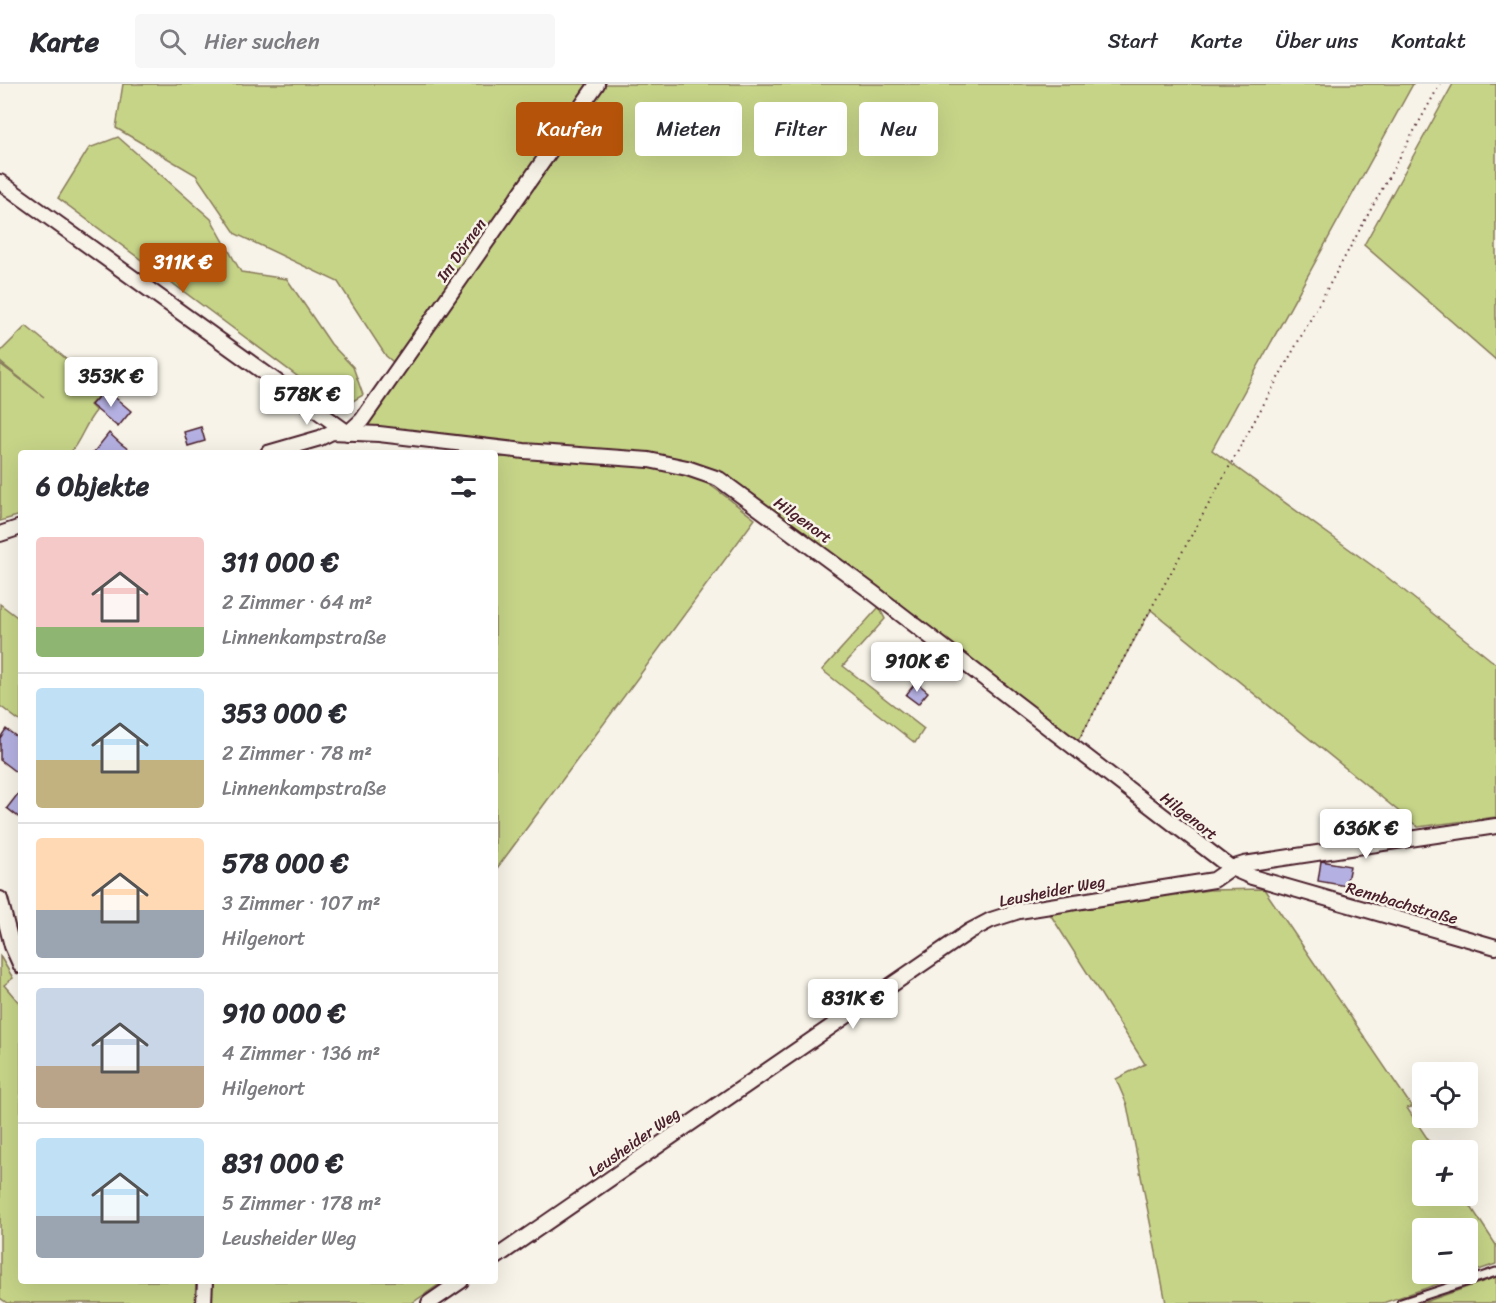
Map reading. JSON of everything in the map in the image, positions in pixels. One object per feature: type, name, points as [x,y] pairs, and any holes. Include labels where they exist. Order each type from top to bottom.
[{"type":"street","name":"Im Dörnen","points":[[348,433],[362,420],[597,84]]},
{"type":"street","points":[[0,182],[348,433]]},
{"type":"street","name":"Hilgenort","points":[[278,450],[320,438],[332,432],[348,433],[524,451],[649,460],[687,468],[719,479],[872,592],[1231,868]]},
{"type":"street","points":[[0,534],[18,528]]},
{"type":"street","name":"Leusheider Weg","points":[[498,1256],[970,931],[991,920],[1019,911],[1214,880],[1231,868],[1312,852],[1496,826]]},
{"type":"street","name":"Rennbachstraße","points":[[1231,868],[1252,877],[1496,947]]},
{"type":"street","points":[[0,899],[12,946],[18,959]]},
{"type":"street","points":[[204,1303],[205,1284]]},
{"type":"street","points":[[429,1303],[457,1284]]},
{"type":"lane","points":[[1401,1303],[1496,1272]]},
{"type":"path","points":[[1074,748],[1440,84]]},
{"type":"green space","points":[[123,84],[1413,84],[1212,450],[1377,569],[1496,664],[1496,817],[1418,827],[1151,610],[1074,748],[719,479],[687,468],[348,433],[399,367],[386,356],[338,282],[236,234],[196,175],[116,128]]},
{"type":"green space","points":[[1453,84],[1496,84],[1496,360],[1364,245]]},
{"type":"green space","points":[[118,137],[211,219],[241,272],[287,279],[331,344],[353,367],[363,395],[348,404],[328,399],[58,198],[89,148]]},
{"type":"green space","points":[[26,326],[104,390],[90,405],[96,411],[72,450],[18,450],[18,516],[0,521],[0,364],[44,397],[0,362],[0,352]]},
{"type":"green space","points":[[522,455],[624,461],[664,466],[692,475],[711,486],[755,519],[498,867],[498,458]]},
{"type":"green space","points":[[0,604],[18,618],[18,720],[0,706]]},
{"type":"green space","points":[[879,607],[885,619],[843,666],[924,729],[915,743],[822,670]]},
{"type":"green space","points":[[1264,889],[1412,1107],[1407,1108],[1412,1116],[1412,1128],[1420,1128],[1428,1140],[1412,1140],[1412,1206],[1471,1206],[1496,1245],[1496,1264],[1478,1270],[1478,1218],[1412,1218],[1412,1284],[1438,1284],[1383,1303],[1166,1303],[1127,1105],[1116,1079],[1145,1064],[1050,914],[1209,890]]},
{"type":"green space","points":[[0,956],[13,978],[4,985],[18,1001],[18,1284],[196,1284],[195,1303],[7,1303],[0,1298]]},
{"type":"green space","points":[[1496,1277],[1496,1303],[1422,1303],[1478,1284]]},
{"type":"green space","points":[[213,1284],[440,1284],[412,1303],[211,1303]]},
{"type":"building","points":[[105,389],[131,411],[118,427],[91,405]]},
{"type":"building","points":[[201,427],[205,441],[188,446],[184,432]]},
{"type":"building","points":[[109,433],[129,450],[95,450]]},
{"type":"building","points":[[912,651],[929,666],[915,683],[897,669]]},
{"type":"building","points":[[916,682],[928,692],[918,704],[906,695]]},
{"type":"building","points":[[6,729],[18,738],[18,774],[0,760],[0,738]]},
{"type":"building","points":[[18,794],[18,817],[7,808]]},
{"type":"building","points":[[1321,861],[1350,866],[1346,886],[1318,881]]}]
